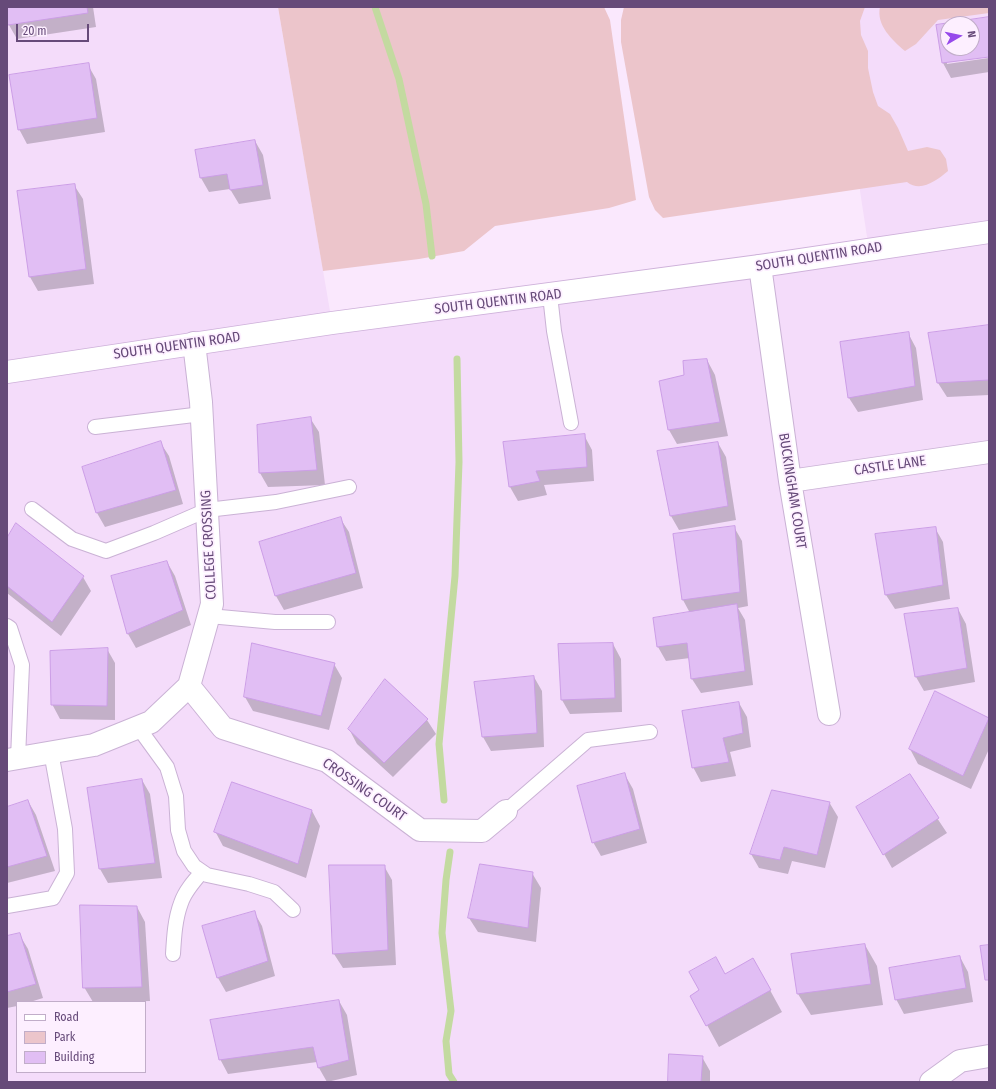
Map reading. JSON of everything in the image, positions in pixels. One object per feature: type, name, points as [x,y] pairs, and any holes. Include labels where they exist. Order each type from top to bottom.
[{"type":"street","name":"SOUTH QUENTIN ROAD","points":[[7,372],[332,323],[760,266],[989,232]]},
{"type":"street","name":"BUCKINGHAM COURT","points":[[760,266],[790,481],[829,714]]},
{"type":"street","name":"COLLEGE CROSSING","points":[[189,686],[212,604],[202,414],[194,344]]},
{"type":"street","name":"CASTLE LANE","points":[[790,481],[989,452]]},
{"type":"street","points":[[13,759],[94,745],[151,722],[189,686]]},
{"type":"street","name":"CROSSING COURT","points":[[189,686],[223,728],[327,761],[420,830],[482,832],[506,810]]},
{"type":"street","points":[[931,1082],[960,1061],[989,1056]]},
{"type":"lane","points":[[550,295],[554,331],[571,423]]},
{"type":"lane","points":[[95,427],[202,414]]},
{"type":"lane","points":[[32,510],[72,539],[106,551],[154,533],[206,510],[276,502],[349,487]]},
{"type":"lane","points":[[209,616],[275,622],[328,622]]},
{"type":"lane","points":[[7,626],[10,628],[22,665],[13,759]]},
{"type":"lane","points":[[138,727],[167,766],[176,796],[178,830],[184,851],[194,866],[207,875],[249,884],[274,892],[293,910]]},
{"type":"lane","points":[[506,810],[588,740],[650,732]]},
{"type":"lane","points":[[7,906],[53,898],[67,873],[65,829],[52,752]]},
{"type":"lane","points":[[173,954],[176,918],[181,902],[202,872]]},
{"type":"shaded area","points":[[7,7],[278,7],[332,323],[869,250],[832,7],[989,7],[989,1082],[7,1082]]},
{"type":"green space","points":[[278,7],[604,7],[610,20],[636,200],[609,208],[495,226],[464,251],[419,259],[323,271]]},
{"type":"green space","points":[[624,7],[865,7],[860,21],[861,35],[868,51],[868,68],[873,92],[878,106],[890,114],[908,151],[927,147],[940,150],[946,159],[948,171],[929,184],[923,186],[912,185],[907,182],[663,218],[655,210],[649,197],[621,42],[621,20]]},
{"type":"green space","points":[[880,7],[989,7],[989,13],[967,16],[940,16],[940,20],[938,20],[916,44],[905,51],[886,32],[880,20]]},
{"type":"building","points":[[7,7],[87,7],[88,13],[8,25]]},
{"type":"building","points":[[989,17],[989,57],[942,63],[941,56],[980,56],[980,18]]},
{"type":"building","points":[[940,24],[940,50],[936,25]]},
{"type":"building","points":[[89,63],[97,118],[18,130],[9,75]]},
{"type":"building","points":[[255,140],[263,185],[230,190],[227,174],[200,178],[195,150]]},
{"type":"building","points":[[75,184],[86,269],[29,277],[17,191]]},
{"type":"building","points":[[989,325],[989,380],[937,383],[928,333]]},
{"type":"building","points":[[909,332],[915,386],[848,398],[840,342]]},
{"type":"building","points":[[707,359],[720,422],[668,430],[659,381],[684,375],[683,361]]},
{"type":"building","points":[[311,417],[317,470],[259,473],[257,425]]},
{"type":"building","points":[[585,434],[587,467],[536,471],[540,481],[509,487],[503,442]]},
{"type":"building","points":[[161,441],[176,490],[96,513],[82,467]]},
{"type":"building","points":[[718,442],[728,506],[670,516],[657,451]]},
{"type":"building","points":[[341,517],[356,573],[275,596],[259,542]]},
{"type":"building","points":[[16,523],[84,576],[52,622],[7,586],[7,538]]},
{"type":"building","points":[[735,526],[740,592],[682,600],[673,534]]},
{"type":"building","points":[[936,527],[943,585],[885,595],[875,534]]},
{"type":"building","points":[[167,561],[183,610],[127,634],[111,576]]},
{"type":"building","points":[[737,604],[745,671],[691,679],[687,643],[657,647],[653,618]]},
{"type":"building","points":[[958,608],[967,668],[915,677],[904,614]]},
{"type":"building","points":[[252,643],[335,663],[321,716],[244,697]]},
{"type":"building","points":[[613,643],[615,698],[561,700],[558,644]]},
{"type":"building","points":[[108,648],[107,706],[51,705],[50,651]]},
{"type":"building","points":[[534,676],[537,733],[482,737],[474,682]]},
{"type":"building","points":[[385,679],[428,719],[384,763],[348,729]]},
{"type":"building","points":[[935,691],[989,718],[963,776],[909,749]]},
{"type":"building","points":[[739,702],[743,733],[723,738],[729,762],[692,768],[682,711]]},
{"type":"building","points":[[625,773],[640,829],[592,843],[577,786]]},
{"type":"building","points":[[910,774],[939,818],[883,855],[856,807]]},
{"type":"building","points":[[142,779],[155,863],[99,869],[87,788]]},
{"type":"building","points":[[232,782],[312,810],[298,864],[214,832]]},
{"type":"building","points":[[772,790],[830,802],[817,855],[784,847],[780,860],[750,854]]},
{"type":"building","points":[[28,800],[47,856],[7,867],[7,807]]},
{"type":"building","points":[[480,864],[533,872],[528,928],[468,918]]},
{"type":"building","points":[[329,865],[385,865],[388,950],[333,954]]},
{"type":"building","points":[[80,905],[137,906],[142,987],[83,988]]},
{"type":"building","points":[[255,911],[268,961],[217,978],[202,926]]},
{"type":"building","points":[[20,933],[36,984],[7,992],[7,936]]},
{"type":"building","points":[[865,944],[871,984],[797,994],[791,954]]},
{"type":"building","points":[[989,945],[989,980],[985,980],[980,946]]},
{"type":"building","points":[[960,956],[966,988],[895,1000],[889,968]]},
{"type":"building","points":[[716,957],[725,974],[753,958],[771,990],[706,1026],[690,996],[699,990],[689,972]]},
{"type":"building","points":[[339,1000],[349,1060],[318,1068],[313,1047],[219,1060],[210,1020]]},
{"type":"building","points":[[669,1054],[703,1056],[701,1082],[668,1082]]},
{"type":"waterway","points":[[375,7],[399,79],[426,204],[432,256]]},
{"type":"waterway","points":[[444,800],[439,744],[455,576],[459,462],[457,359]]},
{"type":"waterway","points":[[450,852],[446,880],[442,933],[451,1011],[446,1041],[449,1074],[454,1082]]}]
